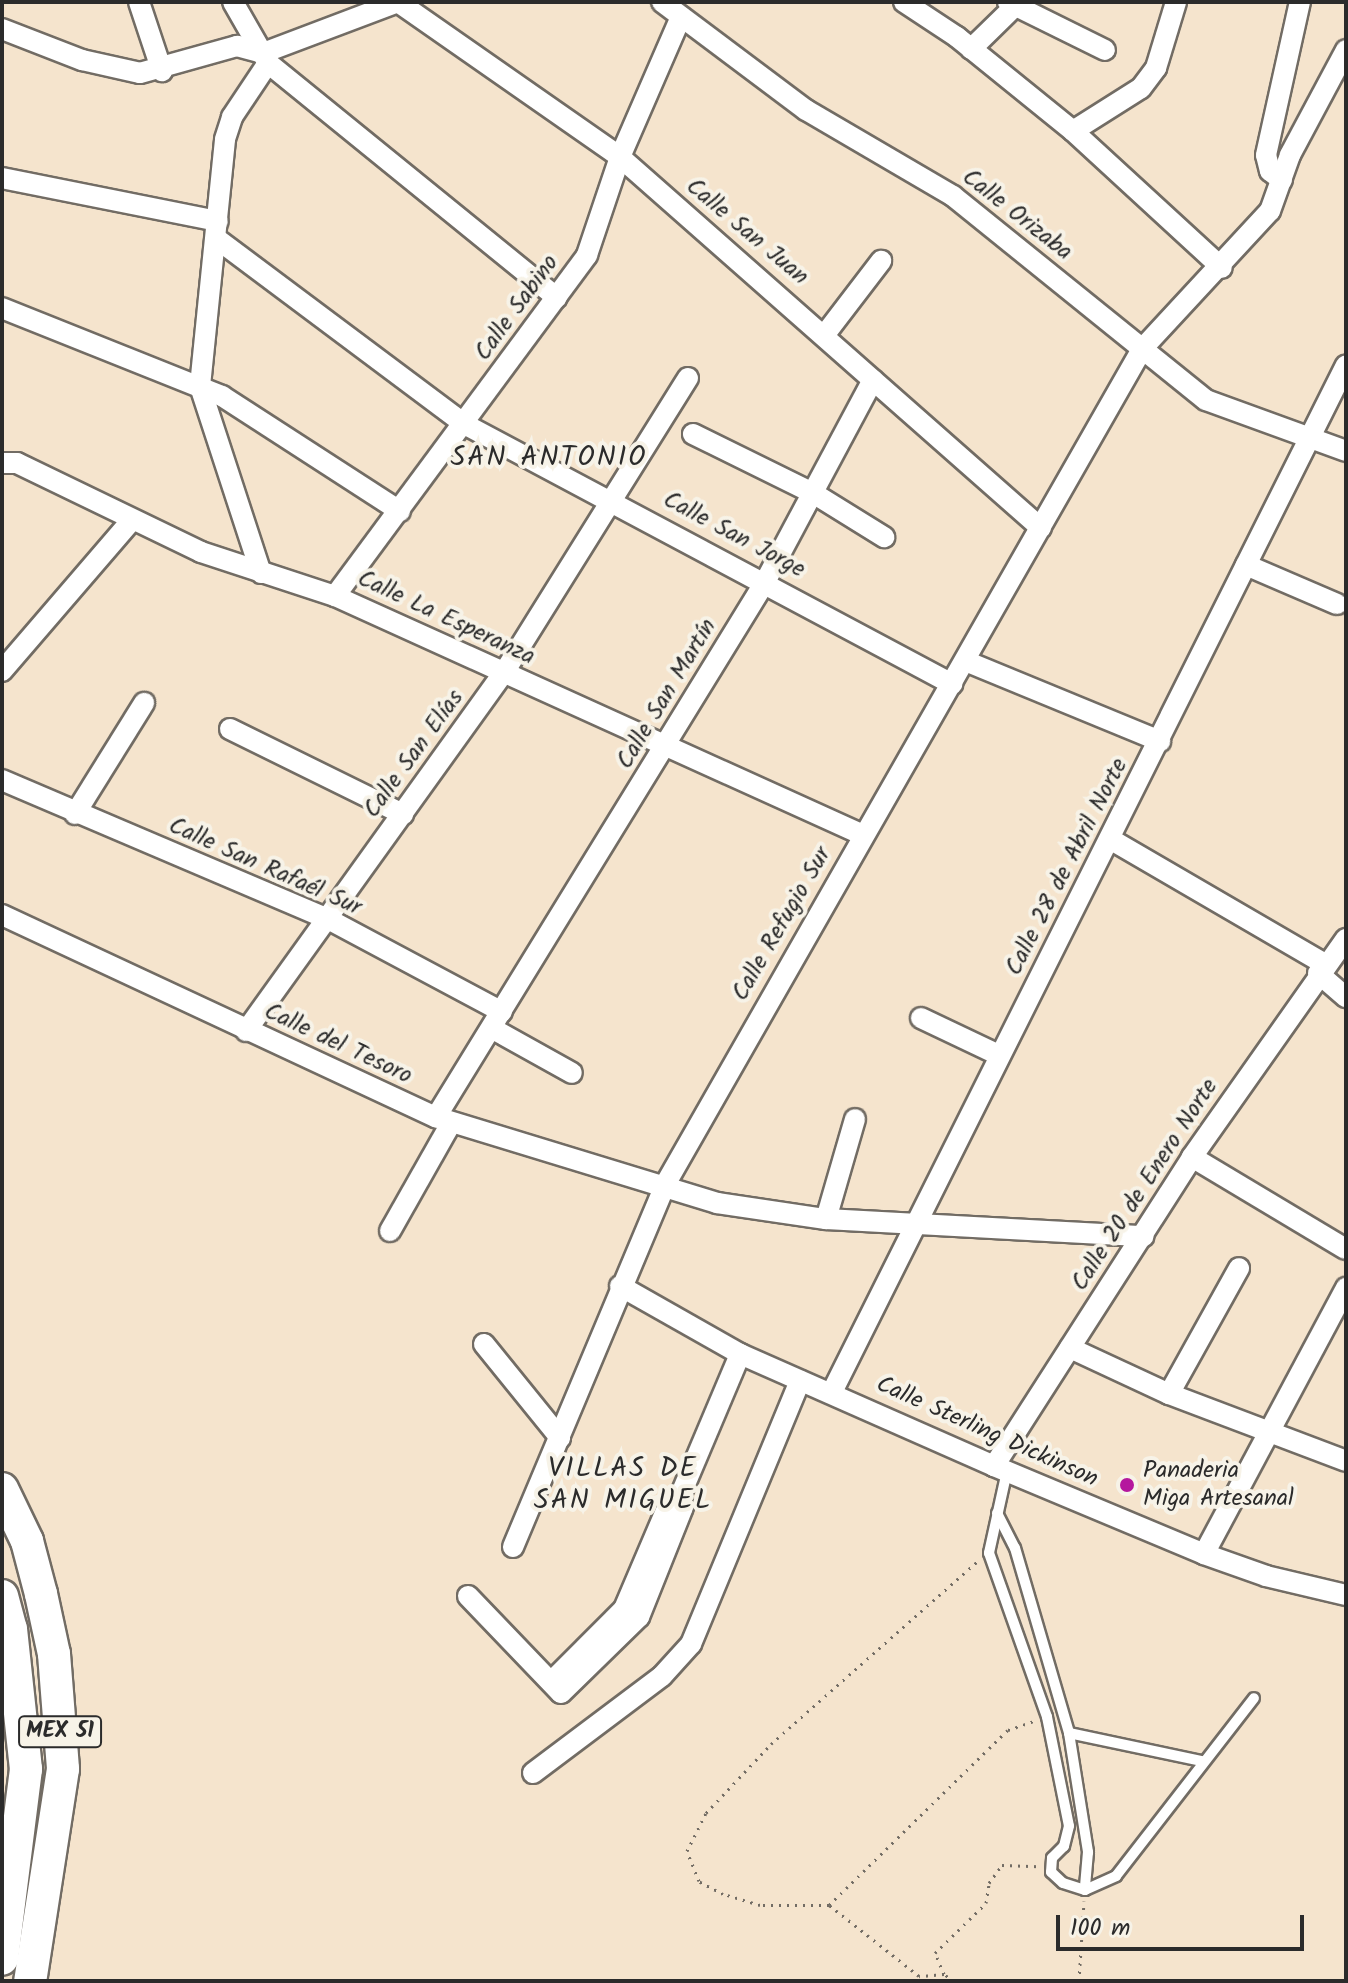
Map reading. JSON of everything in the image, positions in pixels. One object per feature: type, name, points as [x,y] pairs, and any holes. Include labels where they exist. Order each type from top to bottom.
[{"type":"main road","name":"MEX 51","points":[[2,1489],[27,1541],[41,1594],[54,1654],[63,1769],[30,1981]]},
{"type":"main road","name":"MEX 51","points":[[2,1596],[13,1643],[26,1769],[2,1958]]},
{"type":"street","points":[[139,2],[162,71]]},
{"type":"street","points":[[233,2],[266,58]]},
{"type":"street","points":[[261,573],[200,386],[229,128],[266,58],[398,2]]},
{"type":"street","name":"Calle San Juan","points":[[398,2],[620,157],[826,333],[873,380],[1041,528]]},
{"type":"street","name":"Calle Orizaba","points":[[662,2],[806,110],[953,196],[1206,400],[1312,435],[1346,451]]},
{"type":"street","points":[[904,2],[971,49],[1073,131],[1222,268]]},
{"type":"street","points":[[1073,131],[1141,88],[1156,68],[1176,2]]},
{"type":"street","points":[[1282,180],[1270,171],[1266,155],[1300,2]]},
{"type":"street","points":[[971,49],[1012,4],[1105,50]]},
{"type":"street","name":"Calle Sabino","points":[[335,596],[466,425],[587,255],[620,157],[681,17]]},
{"type":"street","points":[[2,29],[110,68],[162,71],[237,46],[266,58],[557,298]]},
{"type":"street","name":"Calle Refugio Sur","points":[[513,1547],[620,1286],[666,1183],[863,835],[968,662],[1142,349],[1222,268],[1270,211],[1290,155],[1346,50]]},
{"type":"street","points":[[2,178],[218,230]]},
{"type":"street","name":"Calle San Jorge","points":[[218,230],[466,425],[613,500],[952,684]]},
{"type":"street","points":[[826,333],[881,261]]},
{"type":"street","points":[[2,308],[200,386],[400,511]]},
{"type":"street","name":"Calle 28 de Abril Norte","points":[[832,1392],[1346,365]]},
{"type":"street","name":"Calle San Elías","points":[[246,1031],[503,674],[688,378]]},
{"type":"street","name":"Calle San Martín","points":[[390,1231],[443,1120],[497,1020],[765,582],[873,380]]},
{"type":"street","points":[[693,434],[813,493],[884,537]]},
{"type":"street","name":"Calle La Esperanza","points":[[2,463],[17,463],[131,521],[261,573],[335,596],[863,835]]},
{"type":"street","points":[[2,671],[131,521]]},
{"type":"street","points":[[1246,565],[1337,604]]},
{"type":"street","points":[[968,662],[1160,741]]},
{"type":"street","points":[[75,814],[144,703]]},
{"type":"street","points":[[230,729],[403,814]]},
{"type":"street","name":"Calle San Rafaél Sur","points":[[2,780],[75,814],[328,919],[497,1020]]},
{"type":"street","points":[[1110,839],[1321,968],[1346,997]]},
{"type":"street","name":"Calle del Tesoro","points":[[2,915],[443,1120],[666,1183],[717,1203],[826,1219],[916,1221],[1144,1236]]},
{"type":"street","name":"Calle 20 de Enero Norte","points":[[1001,1468],[1070,1348],[1192,1157],[1321,968],[1346,939]]},
{"type":"street","points":[[921,1018],[999,1055]]},
{"type":"street","points":[[497,1020],[572,1073]]},
{"type":"street","points":[[826,1219],[855,1119]]},
{"type":"street","points":[[1192,1157],[1346,1249]]},
{"type":"street","points":[[1169,1394],[1239,1268]]},
{"type":"street","name":"Calle Sterling Dickinson","points":[[620,1286],[740,1354],[1204,1554],[1344,1589]]},
{"type":"street","points":[[1204,1554],[1266,1432],[1346,1288]]},
{"type":"street","points":[[484,1344],[560,1438]]},
{"type":"street","points":[[1070,1348],[1169,1394],[1346,1461]]},
{"type":"street","points":[[468,1596],[561,1693],[631,1613],[740,1354]]},
{"type":"street","points":[[533,1773],[662,1676],[691,1644],[800,1381]]},
{"type":"lane","points":[[1001,1468],[989,1553],[1047,1717],[1069,1826],[1064,1846],[1052,1858],[1051,1872],[1063,1883],[1085,1890],[1116,1876],[1202,1761],[1254,1698]]},
{"type":"lane","points":[[997,1513],[1015,1548],[1069,1733],[1088,1852],[1085,1890]]},
{"type":"lane","points":[[1069,1733],[1202,1761]]},
{"type":"path","points":[[944,1974],[919,1976],[829,1905],[760,1905],[723,1894],[699,1881],[689,1867],[687,1851],[693,1831],[771,1744],[989,1553]]},
{"type":"path","points":[[829,1905],[1008,1730],[1047,1717]]},
{"type":"path","points":[[954,1981],[944,1974],[935,1953],[986,1903],[989,1883],[1002,1865],[1036,1867],[1052,1858]]},
{"type":"path","points":[[1079,1981],[1078,1945],[1085,1890]]},
{"type":"place","name":"Panaderia Miga Artesanal","points":[[1127,1485]]},
{"type":"district","name":"SAN ANTONIO","points":[[549,458]]},
{"type":"district","name":"VILLAS DE SAN MIGUEL","points":[[623,1485]]}]
